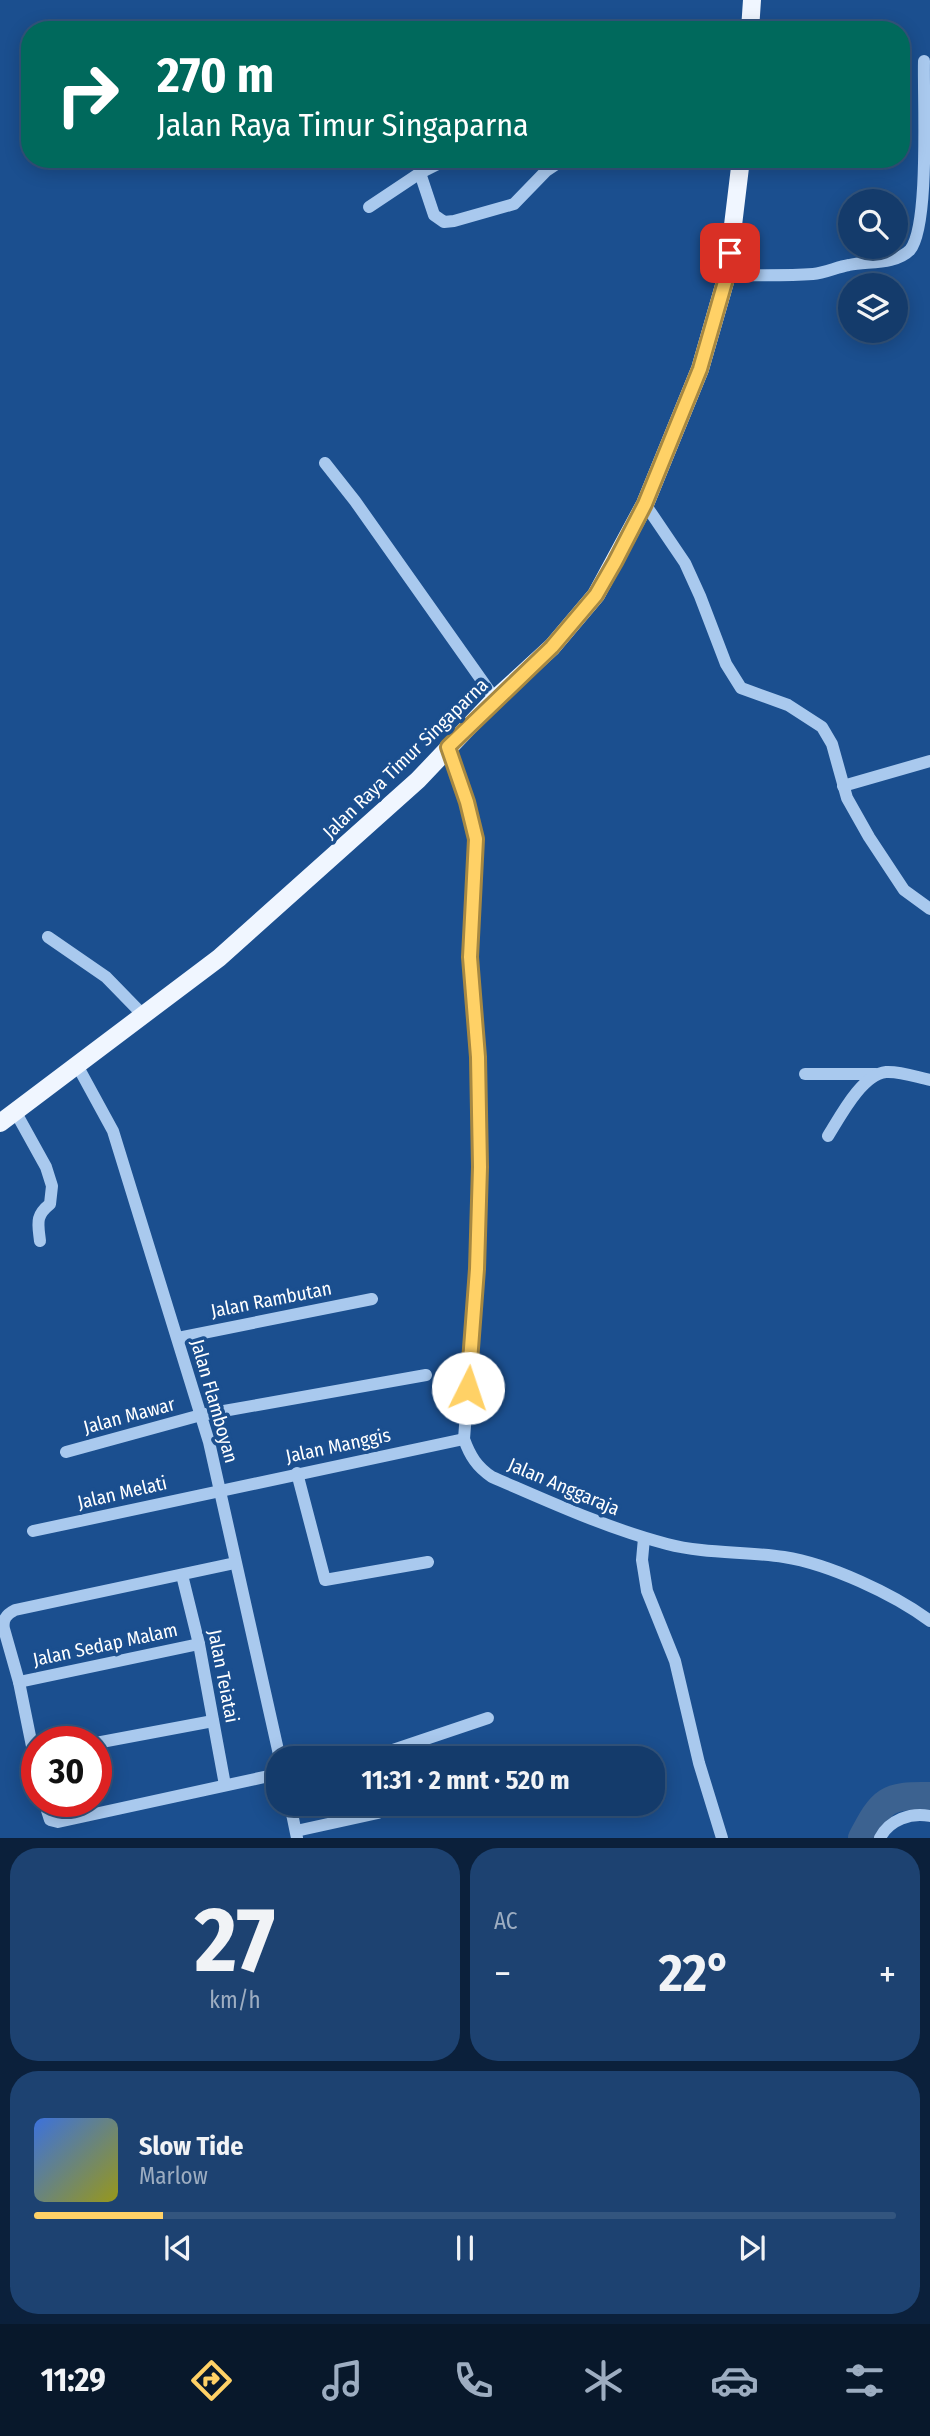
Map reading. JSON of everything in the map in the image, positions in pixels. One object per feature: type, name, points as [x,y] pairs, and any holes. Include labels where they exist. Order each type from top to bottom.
[{"type":"main road","points":[[751,21],[752,0]]},
{"type":"main road","name":"Jalan Raya Timur Singaparna","points":[[0,1122],[219,958],[418,780],[495,699],[552,647],[596,595],[645,504],[700,369],[727,275],[740,168]]},
{"type":"street","points":[[727,275],[815,274],[849,265],[884,261],[911,250],[921,229],[926,175],[924,61]]},
{"type":"street","points":[[369,207],[430,168]]},
{"type":"street","points":[[420,173],[434,215],[444,222],[514,204],[550,168]]},
{"type":"street","points":[[325,463],[355,501],[495,699]]},
{"type":"street","points":[[645,504],[685,562],[701,596],[726,664],[741,688],[788,705],[822,727],[832,744],[847,798],[869,837],[904,890],[930,909]]},
{"type":"street","points":[[448,747],[467,802],[476,839],[470,957],[478,1057],[480,1167],[477,1269],[464,1439]]},
{"type":"street","points":[[843,786],[930,761]]},
{"type":"street","points":[[48,937],[106,977],[143,1015]]},
{"type":"street","name":"Jalan Flamboyan","points":[[77,1065],[113,1131],[201,1415],[277,1746]]},
{"type":"street","points":[[805,1074],[893,1072],[930,1080]]},
{"type":"street","points":[[828,1136],[860,1088],[876,1074]]},
{"type":"street","points":[[15,1111],[40,1156],[52,1186],[50,1204],[41,1211],[38,1221],[40,1241]]},
{"type":"street","name":"Jalan Rambutan","points":[[177,1338],[372,1299]]},
{"type":"street","name":"Jalan Mawar","points":[[66,1452],[201,1415],[426,1375]]},
{"type":"street","name":"Jalan Manggis","points":[[220,1490],[464,1439]]},
{"type":"street","name":"Jalan Anggaraja","points":[[464,1439],[476,1464],[492,1477],[609,1528],[670,1545],[804,1561],[884,1594],[930,1621]]},
{"type":"street","points":[[298,1473],[325,1580],[428,1562]]},
{"type":"street","name":"Jalan Melati","points":[[33,1531],[220,1490]]},
{"type":"street","points":[[644,1538],[642,1560],[647,1591],[675,1661],[699,1763],[722,1838]]},
{"type":"street","points":[[29,1726],[3,1623],[10,1613],[235,1563]]},
{"type":"street","name":"Jalan Teiatai","points":[[182,1575],[199,1644],[226,1785]]},
{"type":"street","name":"Jalan Sedap Malam","points":[[19,1682],[199,1644]]},
{"type":"street","points":[[405,1746],[488,1718]]},
{"type":"street","points":[[112,1740],[213,1721]]},
{"type":"street","points":[[112,1810],[266,1777]]},
{"type":"street","points":[[292,1816],[296,1834],[369,1816]]},
{"type":"street","points":[[880,1838],[892,1824],[907,1817],[930,1816]]},
{"type":"street","points":[[49,1817],[50,1820],[58,1822],[81,1817]]},
{"type":"waterway","points":[[862,1838],[875,1815],[887,1802],[904,1797],[930,1796]]},
{"type":"route","points":[[468,1388],[477,1269],[480,1167],[478,1057],[470,957],[476,839],[467,802],[448,747],[552,647],[596,595],[625,545],[645,504],[700,369],[727,275],[730,253]]}]
